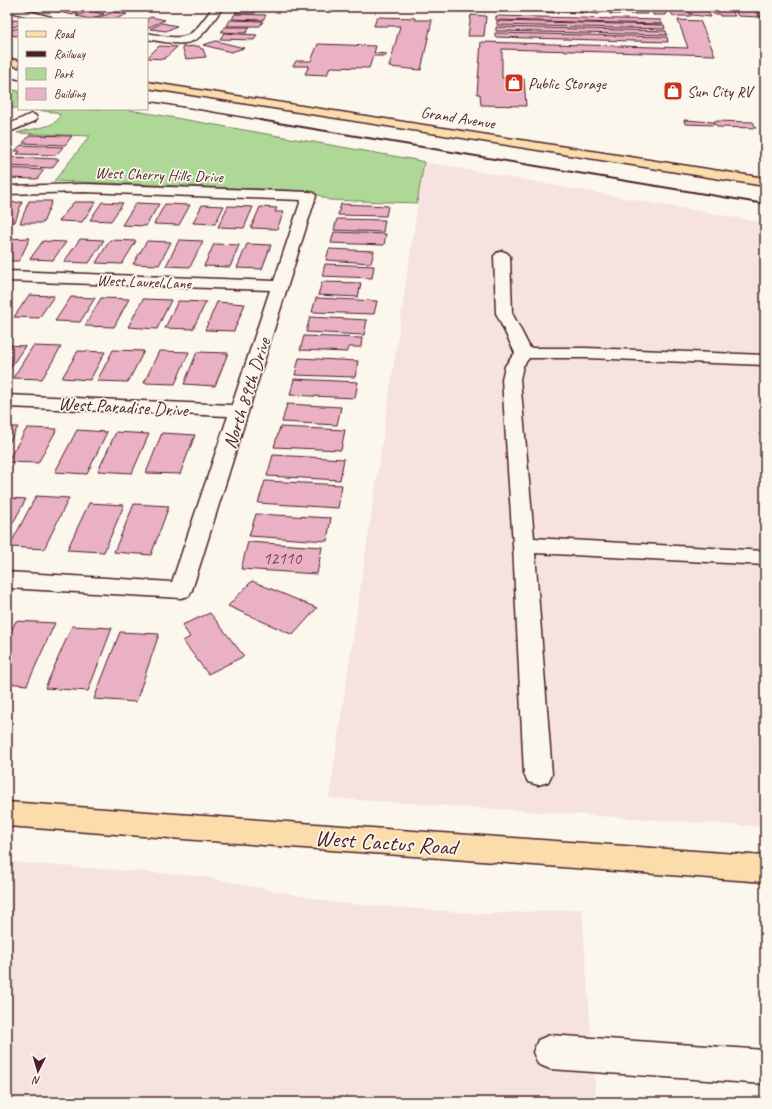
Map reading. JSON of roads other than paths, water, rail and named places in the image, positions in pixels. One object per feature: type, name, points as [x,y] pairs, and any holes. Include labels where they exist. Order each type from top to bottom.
[{"type":"main road","points":[[7,61],[18,64]]},
{"type":"main road","name":"Grand Avenue","points":[[148,85],[765,182]]},
{"type":"main road","name":"Grand Avenue","points":[[234,99],[249,90],[619,147]]},
{"type":"main road","points":[[459,135],[469,124]]},
{"type":"main road","name":"West Cactus Road","points":[[7,814],[765,869]]},
{"type":"street","points":[[148,36],[174,40],[188,40],[196,36],[218,7]]},
{"type":"street","points":[[757,7],[765,7]]},
{"type":"street","points":[[7,8],[44,18]]},
{"type":"street","points":[[7,130],[31,118]]},
{"type":"street","name":"West Cherry Hills Drive","points":[[7,190],[84,188],[309,196]]},
{"type":"street","name":"North 89th Drive","points":[[7,580],[181,590],[309,196]]},
{"type":"street","points":[[502,256],[504,313],[524,353]]},
{"type":"street","name":"West Laurel Lane","points":[[7,276],[281,286]]},
{"type":"street","points":[[524,353],[586,353],[765,360]]},
{"type":"street","points":[[524,353],[514,366],[511,379],[524,545],[538,774]]},
{"type":"street","name":"West Paradise Drive","points":[[7,401],[240,411]]},
{"type":"street","points":[[524,545],[765,558]]},
{"type":"street","points":[[550,1052],[765,1067]]},
{"type":"railway","points":[[7,77],[18,80]]},
{"type":"railway","points":[[148,101],[265,121]]},
{"type":"railway","points":[[260,120],[265,121]]},
{"type":"railway","points":[[265,121],[765,204]]},
{"type":"place","name":"Public Storage","points":[[514,83]]},
{"type":"place","name":"Sun City RV","points":[[673,91]]}]
